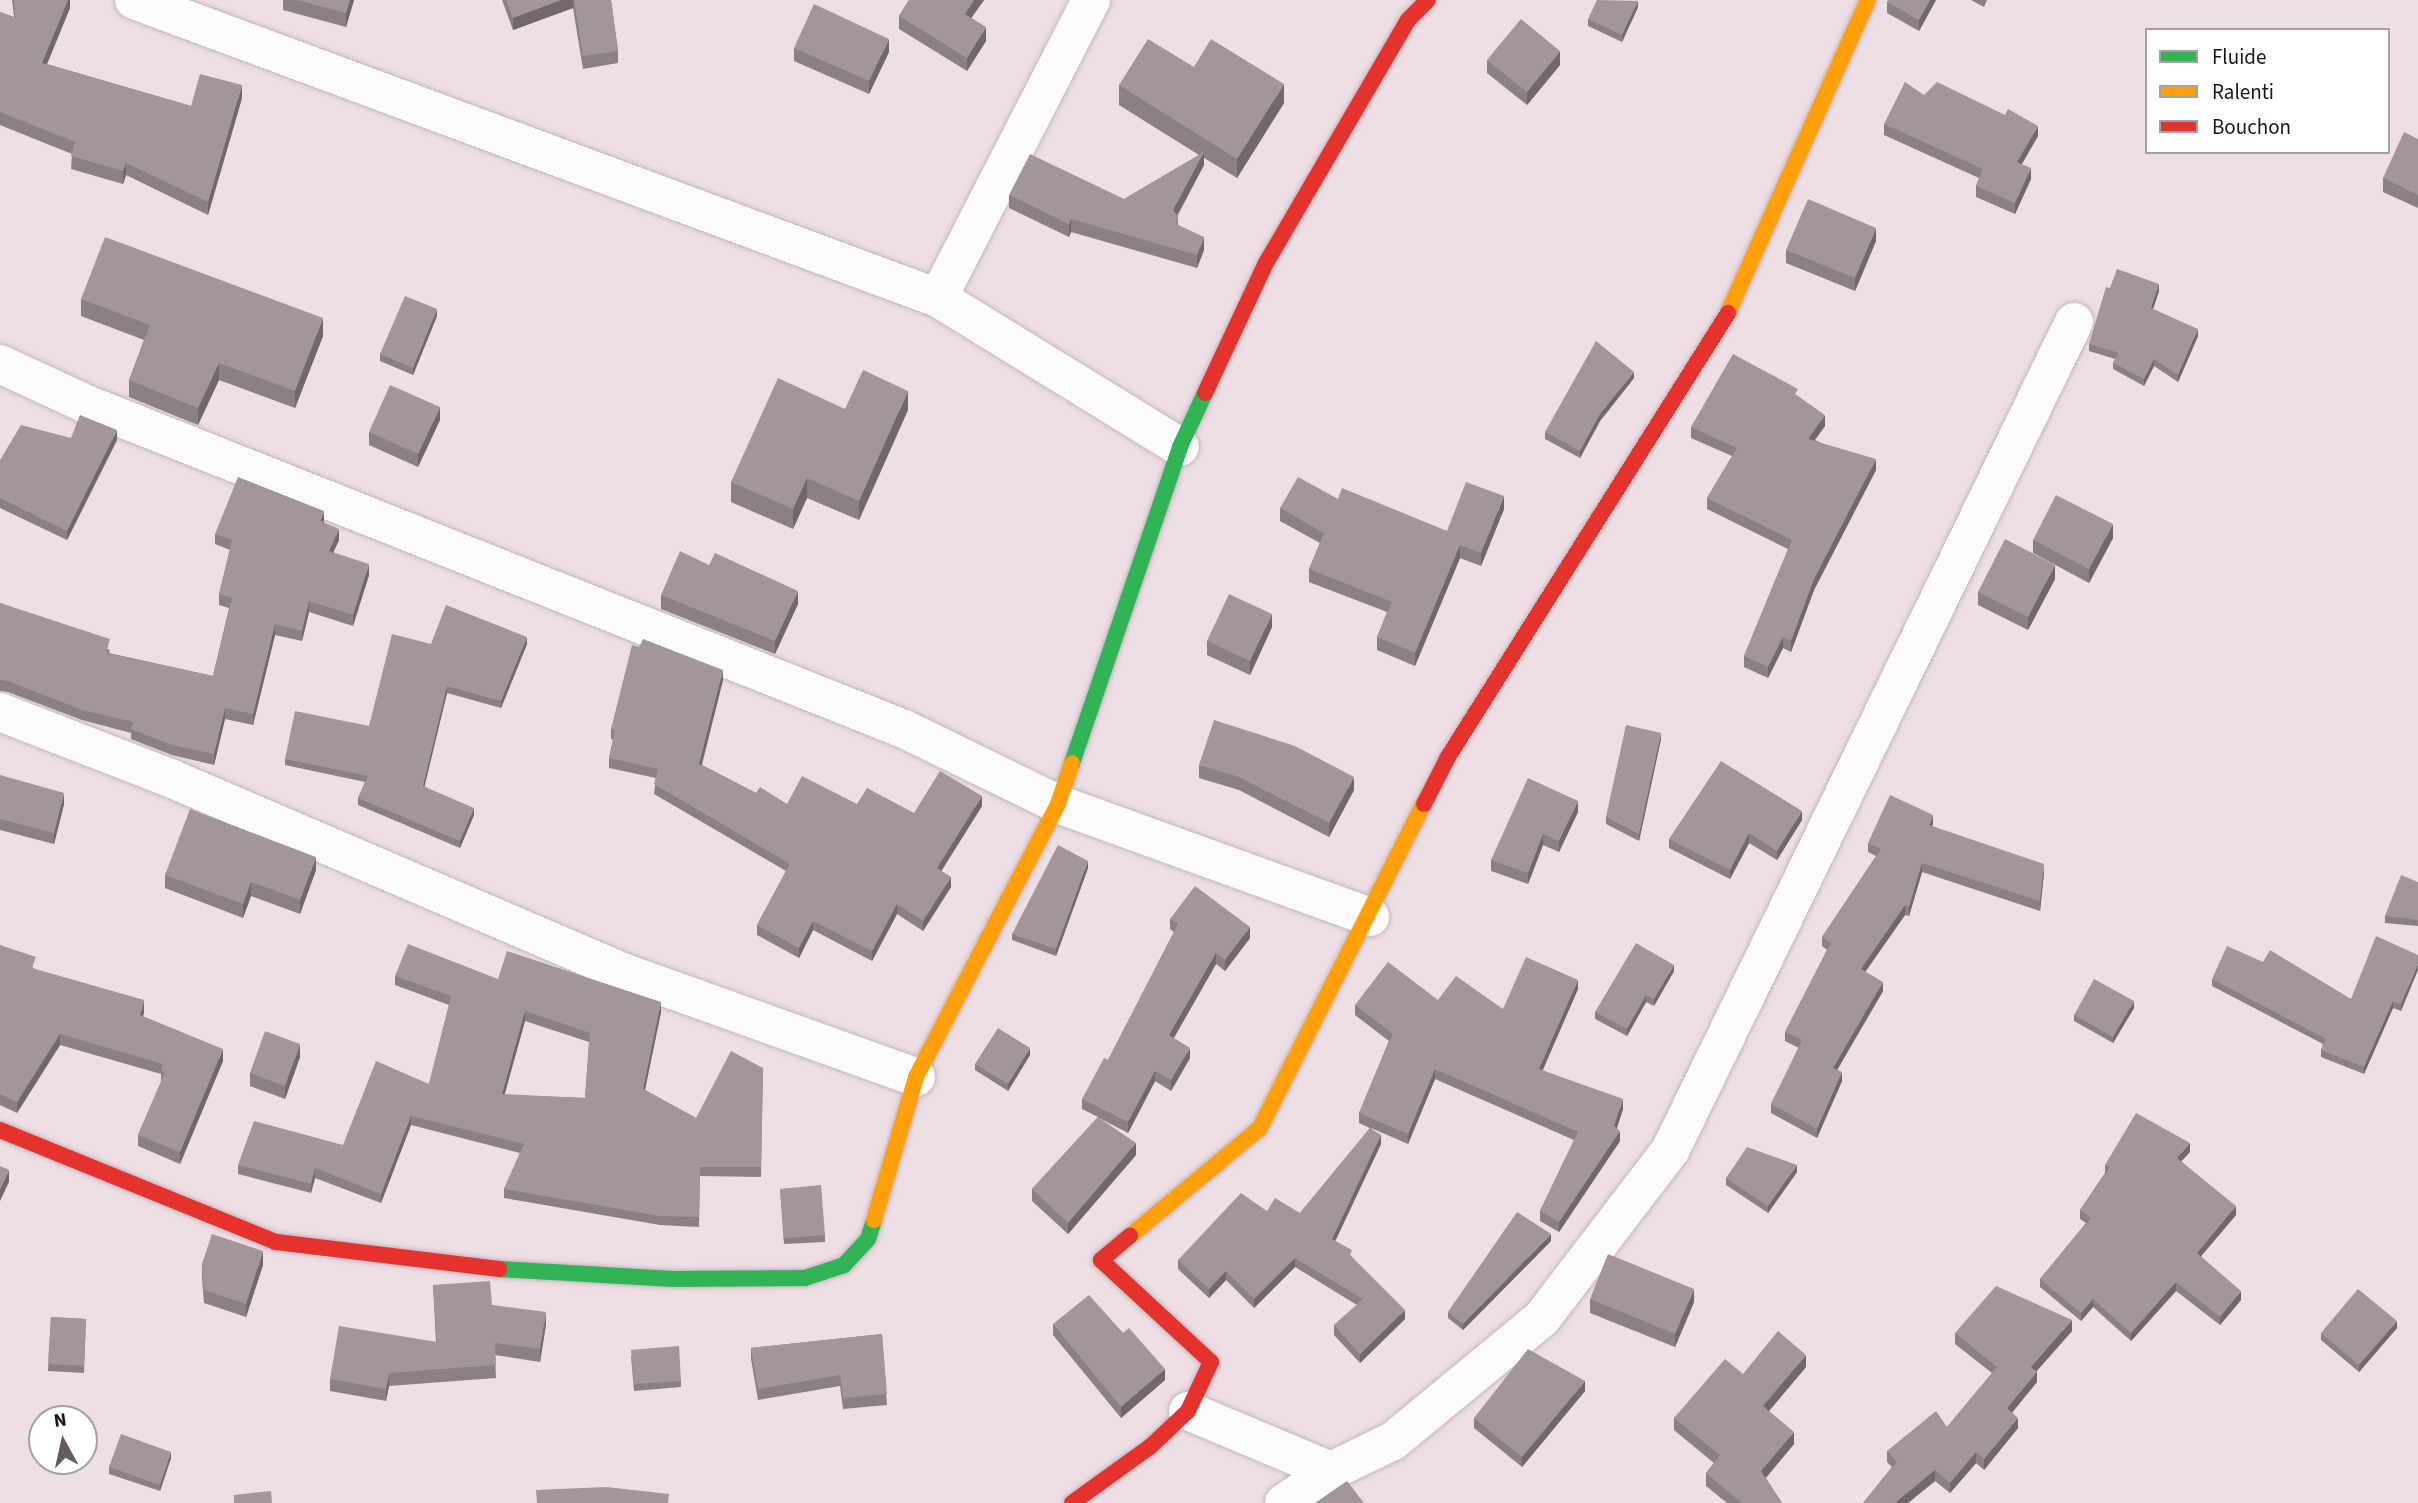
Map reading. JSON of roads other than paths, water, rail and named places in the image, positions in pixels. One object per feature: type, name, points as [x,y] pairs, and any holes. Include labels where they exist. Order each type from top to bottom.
[{"type":"street","points":[[134,0],[938,298],[1180,447]]},
{"type":"street","points":[[938,298],[1091,0]]},
{"type":"street","points":[[0,1130],[276,1242],[492,1269],[674,1279],[805,1278],[844,1265],[868,1239],[916,1077],[1058,804],[1180,447],[1266,263],[1408,20],[1428,0]]},
{"type":"street","points":[[1072,1503],[1151,1446],[1188,1411],[1211,1362],[1101,1260],[1260,1128],[1370,917],[1448,757],[1726,317],[1868,0]]},
{"type":"street","points":[[1284,1503],[1331,1471],[1393,1441],[1542,1318],[1671,1149],[2074,322]]},
{"type":"street","points":[[0,364],[86,404],[904,729],[1058,804],[1370,917]]},
{"type":"street","points":[[0,712],[170,778],[628,974],[916,1077]]},
{"type":"street","points":[[1188,1411],[1331,1471]]}]
